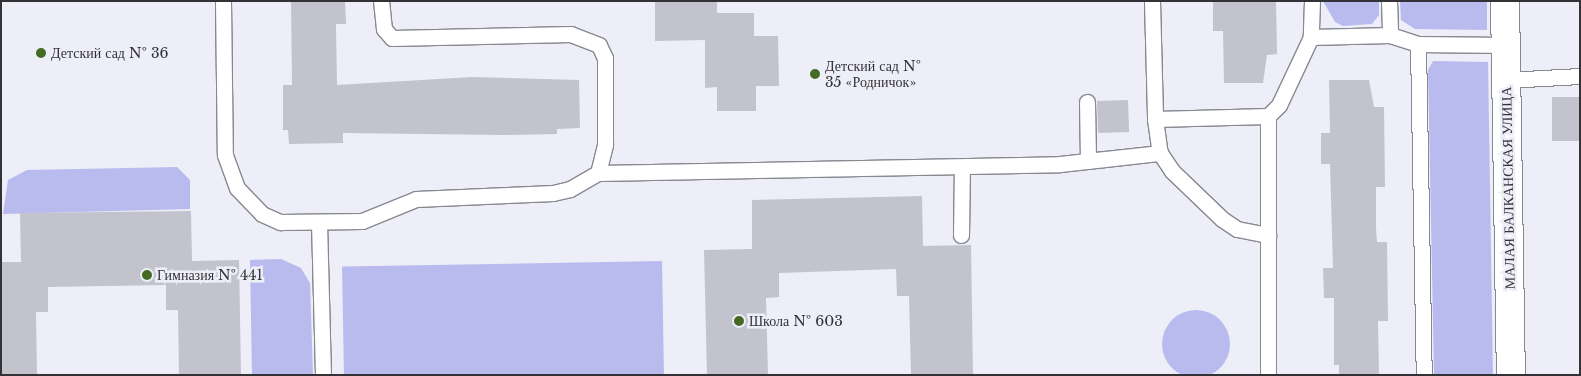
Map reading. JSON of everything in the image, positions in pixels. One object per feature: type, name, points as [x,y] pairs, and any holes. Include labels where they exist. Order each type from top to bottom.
[{"type":"street","name":"МАЛАЯ БАЛКАНСКАЯ УЛИЦА","points":[[1505,1],[1511,375]]},
{"type":"lane","points":[[222,1],[229,171],[248,202],[262,214],[280,222],[362,220],[416,199],[553,193],[570,189],[598,173],[962,167],[1088,161],[1160,153]]},
{"type":"lane","points":[[381,1],[384,29],[392,38],[570,34],[599,45],[605,58],[605,144],[598,173]]},
{"type":"lane","points":[[1152,1],[1154,119],[1160,153],[1172,171],[1222,219],[1237,229],[1268,235]]},
{"type":"lane","points":[[1154,119],[1268,116],[1279,105],[1311,37],[1312,1]]},
{"type":"lane","points":[[1389,1],[1390,35]]},
{"type":"lane","points":[[1311,37],[1390,35],[1418,44],[1506,44]]},
{"type":"lane","points":[[1418,44],[1424,375]]},
{"type":"lane","points":[[1506,80],[1580,76]]},
{"type":"lane","points":[[1087,102],[1088,161]]},
{"type":"lane","points":[[1268,116],[1268,375]]},
{"type":"lane","points":[[961,236],[962,167]]},
{"type":"lane","points":[[319,222],[323,375]]},
{"type":"shaded area","points":[[1323,1],[1379,1],[1379,15],[1372,24],[1343,26],[1335,22]]},
{"type":"shaded area","points":[[1400,1],[1487,1],[1487,30],[1415,29],[1401,20]]},
{"type":"shaded area","points":[[1433,61],[1488,62],[1493,375],[1434,375],[1428,70]]},
{"type":"shaded area","points":[[177,167],[190,180],[190,209],[3,214],[8,180],[27,170]]},
{"type":"shaded area","points":[[281,259],[301,268],[310,283],[313,375],[252,375],[250,260]]},
{"type":"shaded area","points":[[662,261],[664,375],[344,375],[342,267]]},
{"type":"shaded area","points":[[1203,310],[1215,316],[1224,325],[1230,337],[1228,357],[1220,368],[1203,378],[1189,378],[1172,368],[1164,357],[1162,337],[1172,320],[1183,312]]},
{"type":"building","points":[[291,1],[345,1],[346,24],[336,24],[337,85],[472,77],[579,80],[580,128],[557,129],[557,134],[343,133],[343,143],[289,144],[288,130],[283,130],[283,85],[292,85]]},
{"type":"building","points":[[655,1],[717,1],[717,13],[754,13],[754,36],[778,36],[779,86],[756,86],[756,111],[717,111],[717,87],[705,88],[705,40],[655,41]]},
{"type":"building","points":[[1213,1],[1276,1],[1277,54],[1267,55],[1263,83],[1224,83],[1223,31],[1213,31]]},
{"type":"building","points":[[1329,80],[1369,80],[1374,107],[1384,107],[1385,187],[1376,187],[1376,228],[1377,242],[1387,242],[1388,321],[1378,321],[1379,375],[1339,375],[1339,365],[1334,365],[1334,298],[1324,298],[1323,268],[1333,268],[1330,164],[1321,164],[1321,133],[1330,133]]},
{"type":"building","points":[[1552,97],[1580,97],[1580,141],[1552,141]]},
{"type":"building","points":[[1128,100],[1129,132],[1098,133],[1097,101]]},
{"type":"building","points":[[922,196],[923,246],[971,245],[973,375],[911,375],[909,296],[897,296],[896,269],[779,273],[779,297],[766,298],[768,375],[707,375],[704,250],[752,249],[752,200]]},
{"type":"building","points":[[191,211],[192,261],[239,260],[241,375],[179,375],[178,310],[166,310],[166,285],[48,287],[48,312],[36,312],[37,375],[1,375],[1,262],[21,262],[20,213]]},
{"type":"place","name":"Детский сад № 36","points":[[41,53]]},
{"type":"place","name":"Детский сад № 35 «Родничок»","points":[[815,74]]},
{"type":"place","name":"Гимназия № 441","points":[[147,275]]},
{"type":"place","name":"Школа № 603","points":[[739,321]]}]
